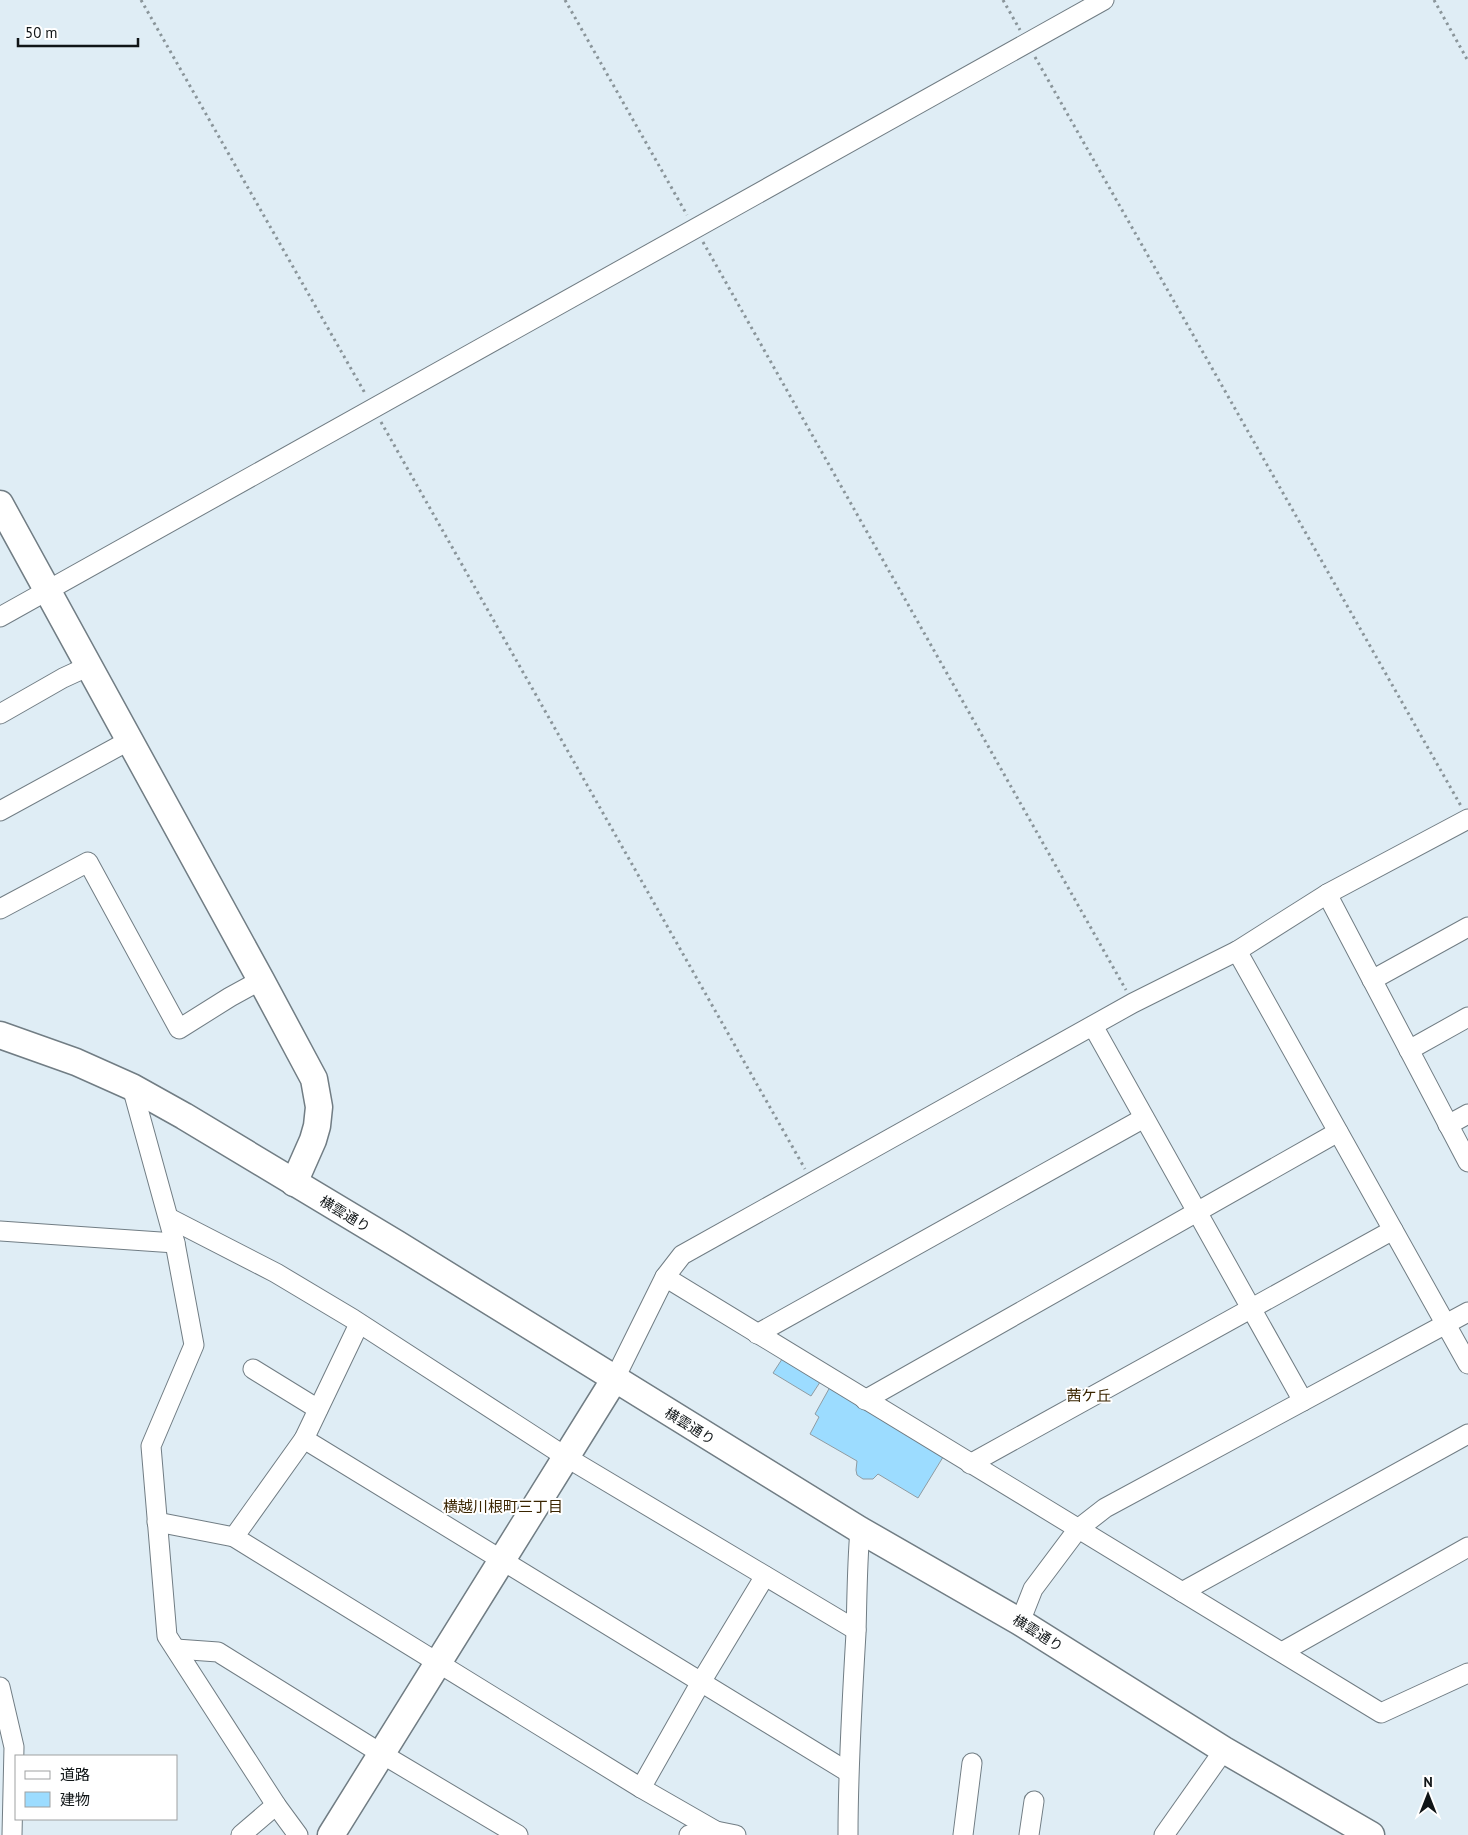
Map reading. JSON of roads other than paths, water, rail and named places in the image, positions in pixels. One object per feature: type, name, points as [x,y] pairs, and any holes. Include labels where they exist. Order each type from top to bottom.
[{"type":"main road","points":[[0,504],[314,1080],[319,1107],[315,1133],[294,1183]]},
{"type":"main road","name":"横雲通り","points":[[0,1035],[76,1062],[132,1087],[184,1116],[405,1249],[614,1380],[860,1530],[1020,1622],[1224,1750],[1372,1835]]},
{"type":"main road","points":[[331,1835],[614,1380]]},
{"type":"street","points":[[0,617],[1104,0]]},
{"type":"street","points":[[0,714],[63,678],[89,666]]},
{"type":"street","points":[[0,811],[130,740]]},
{"type":"street","points":[[614,1380],[664,1278],[682,1255],[1133,1003],[1238,951],[1327,894],[1466,814]]},
{"type":"street","points":[[0,909],[88,862],[179,1029],[261,980]]},
{"type":"street","points":[[1327,894],[1468,1162]]},
{"type":"street","points":[[1372,980],[1468,927]]},
{"type":"street","points":[[1238,951],[1468,1364]]},
{"type":"street","points":[[1409,1050],[1468,1017]]},
{"type":"street","points":[[1093,1026],[1303,1402]]},
{"type":"street","points":[[132,1087],[169,1218],[194,1345],[150,1446],[167,1636],[276,1805],[298,1835]]},
{"type":"street","points":[[1448,1125],[1468,1114]]},
{"type":"street","points":[[757,1334],[1144,1118]]},
{"type":"street","points":[[865,1400],[1338,1132]]},
{"type":"street","points":[[169,1218],[276,1273],[566,1457],[856,1630]]},
{"type":"street","points":[[970,1464],[1393,1230]]},
{"type":"street","points":[[0,1231],[175,1243]]},
{"type":"street","points":[[664,1278],[1380,1713],[1468,1673]]},
{"type":"street","points":[[1020,1622],[1033,1589],[1078,1529],[1105,1508],[1468,1312]]},
{"type":"street","points":[[234,1537],[304,1439],[359,1324]]},
{"type":"street","points":[[254,1369],[318,1409]]},
{"type":"street","points":[[1182,1592],[1468,1434]]},
{"type":"street","points":[[304,1439],[848,1772]]},
{"type":"street","points":[[157,1522],[234,1537],[641,1788],[716,1831],[736,1835]]},
{"type":"street","points":[[848,1835],[848,1772],[856,1630],[856,1580],[860,1530]]},
{"type":"street","points":[[1282,1652],[1468,1547]]},
{"type":"street","points":[[641,1788],[701,1682],[765,1576]]},
{"type":"street","points":[[176,1649],[218,1652],[382,1754],[518,1835]]},
{"type":"street","points":[[0,1686],[14,1748],[12,1835]]},
{"type":"street","points":[[1164,1835],[1224,1750]]},
{"type":"street","points":[[963,1835],[972,1763]]},
{"type":"street","points":[[1029,1835],[1034,1801]]},
{"type":"street","points":[[241,1835],[276,1805]]},
{"type":"street","points":[[689,1835],[716,1831]]},
{"type":"district","name":"茜ケ丘","points":[[1089,1396]]},
{"type":"district","name":"横越川根町三丁目","points":[[503,1507]]}]
